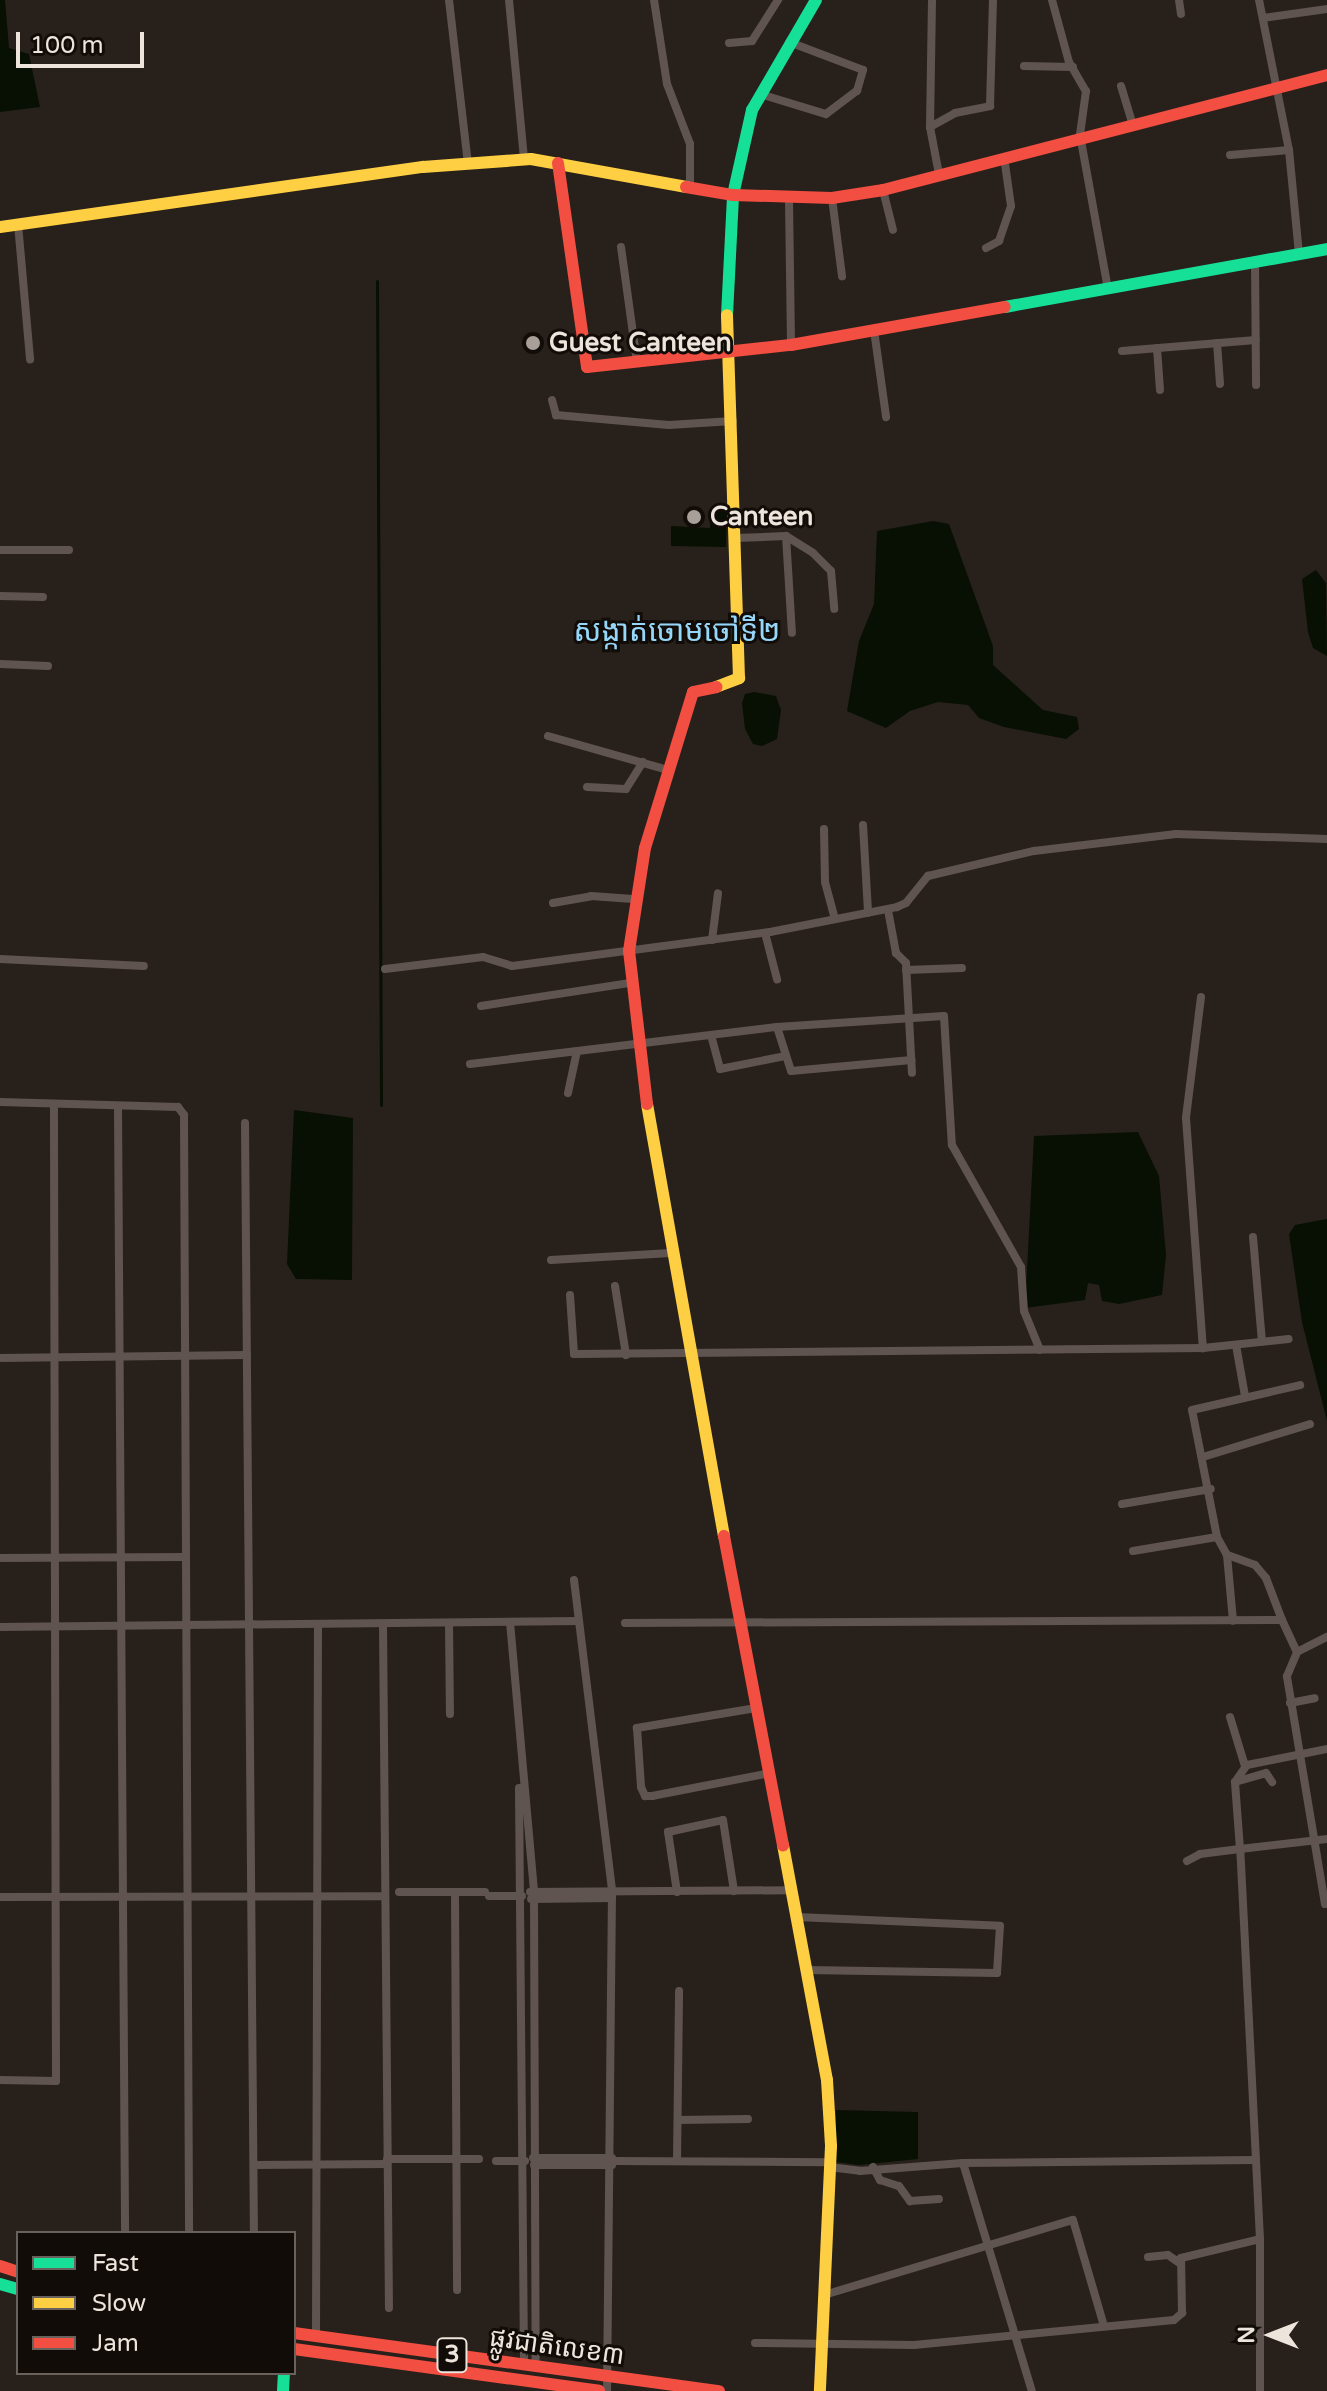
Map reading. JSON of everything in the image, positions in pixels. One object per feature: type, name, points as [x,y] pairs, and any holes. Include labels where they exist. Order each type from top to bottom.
[{"type":"main road","points":[[816,0],[752,110],[733,195],[725,351],[733,421],[739,678],[733,684],[693,692],[690,715],[668,770],[633,899],[629,951],[637,1044],[671,1253],[827,2080],[829,2164],[820,2391]]},
{"type":"main road","points":[[0,227],[524,159],[733,195],[789,200],[832,198],[883,190],[1080,135],[1275,85],[1327,75]]},
{"type":"main road","points":[[558,163],[582,360],[587,367],[791,345],[1327,249]]},
{"type":"main road","name":"ផ្លូវជាតិលេខ៣","points":[[296,2333],[719,2391]]},
{"type":"main road","name":"ផ្លូវជាតិលេខ៣","points":[[296,2349],[599,2391]]},
{"type":"street","points":[[449,0],[468,164]]},
{"type":"street","points":[[509,0],[524,159]]},
{"type":"street","points":[[654,0],[667,84],[690,144],[690,187]]},
{"type":"street","points":[[729,43],[752,41],[778,0]]},
{"type":"street","points":[[932,0],[930,127],[939,174]]},
{"type":"street","points":[[930,127],[955,113],[990,106],[993,0]]},
{"type":"street","points":[[1052,0],[1073,67],[1086,91],[1080,135],[1108,289]]},
{"type":"street","points":[[1179,0],[1181,14]]},
{"type":"street","points":[[1259,0],[1289,150],[1299,253]]},
{"type":"street","points":[[1263,18],[1327,9]]},
{"type":"street","points":[[760,94],[826,114],[857,91],[861,68],[789,42]]},
{"type":"street","points":[[1024,66],[1073,67]]},
{"type":"street","points":[[1121,86],[1132,123]]},
{"type":"street","points":[[1230,155],[1289,150]]},
{"type":"street","points":[[986,248],[999,241],[1011,206],[1004,157]]},
{"type":"street","points":[[883,190],[893,230]]},
{"type":"street","points":[[832,198],[842,276]]},
{"type":"street","points":[[789,200],[791,345]]},
{"type":"street","points":[[18,224],[30,359]]},
{"type":"street","points":[[621,247],[637,363]]},
{"type":"street","points":[[1255,262],[1256,385]]},
{"type":"street","points":[[874,330],[886,417]]},
{"type":"street","points":[[1122,351],[1256,340]]},
{"type":"street","points":[[1217,343],[1220,384]]},
{"type":"street","points":[[1157,348],[1160,390]]},
{"type":"street","points":[[552,400],[556,415],[669,425],[733,421]]},
{"type":"street","points":[[786,536],[792,633]]},
{"type":"street","points":[[735,538],[786,536],[829,567],[834,609]]},
{"type":"street","points":[[0,550],[69,550]]},
{"type":"street","points":[[0,596],[43,597]]},
{"type":"street","points":[[0,664],[48,666]]},
{"type":"street","points":[[548,736],[668,770]]},
{"type":"street","points":[[587,787],[626,789],[643,762]]},
{"type":"street","points":[[863,825],[868,913]]},
{"type":"street","points":[[824,829],[825,882],[835,919]]},
{"type":"street","points":[[385,969],[483,957],[512,966],[765,933],[888,910],[906,903],[928,876],[1034,851],[1176,834],[1327,839]]},
{"type":"street","points":[[712,940],[718,893]]},
{"type":"street","points":[[553,903],[591,896],[633,899]]},
{"type":"street","points":[[888,910],[896,953],[906,970],[912,1073]]},
{"type":"street","points":[[765,933],[777,979]]},
{"type":"street","points":[[0,959],[144,966]]},
{"type":"street","points":[[906,970],[962,968]]},
{"type":"street","points":[[481,1006],[630,983]]},
{"type":"street","points":[[1201,997],[1186,1118],[1203,1348]]},
{"type":"street","points":[[470,1064],[777,1027],[944,1016],[952,1145],[1021,1267],[1024,1311],[1040,1350]]},
{"type":"street","points":[[777,1027],[793,1072],[912,1060]]},
{"type":"street","points":[[711,1035],[720,1069],[785,1056]]},
{"type":"street","points":[[568,1093],[577,1051]]},
{"type":"street","points":[[0,1102],[178,1107],[184,1115],[189,2231]]},
{"type":"street","points":[[0,2080],[56,2081],[54,1104]]},
{"type":"street","points":[[118,1107],[125,2231]]},
{"type":"street","points":[[245,1123],[254,2231]]},
{"type":"street","points":[[1253,1237],[1262,1342]]},
{"type":"street","points":[[551,1260],[671,1253]]},
{"type":"street","points":[[615,1286],[626,1355]]},
{"type":"street","points":[[570,1295],[574,1354],[1203,1348],[1289,1339]]},
{"type":"street","points":[[1236,1345],[1245,1396]]},
{"type":"street","points":[[0,1358],[247,1355]]},
{"type":"street","points":[[1233,1621],[1227,1555],[1217,1537],[1211,1489],[1193,1409],[1300,1385]]},
{"type":"street","points":[[1203,1457],[1310,1424]]},
{"type":"street","points":[[1122,1504],[1211,1489]]},
{"type":"street","points":[[1133,1551],[1217,1537]]},
{"type":"street","points":[[1227,1555],[1255,1565],[1274,1590],[1282,1620],[1297,1652]]},
{"type":"street","points":[[0,1558],[185,1557]]},
{"type":"street","points":[[574,1580],[612,1894],[612,2161],[607,2391]]},
{"type":"street","points":[[625,1623],[1282,1620]]},
{"type":"street","points":[[0,1627],[579,1621]]},
{"type":"street","points":[[510,1622],[534,1896],[537,2162],[530,2366]]},
{"type":"street","points":[[449,1623],[450,1714]]},
{"type":"street","points":[[383,1624],[389,2308]]},
{"type":"street","points":[[312,2351],[316,2336],[319,2165],[318,1625]]},
{"type":"street","points":[[1325,1904],[1287,1676],[1297,1652],[1327,1637]]},
{"type":"street","points":[[1290,1703],[1315,1698]]},
{"type":"street","points":[[756,1708],[637,1728],[641,1787],[645,1796],[652,1796],[771,1773]]},
{"type":"street","points":[[1230,1717],[1245,1766]]},
{"type":"street","points":[[517,1719],[530,2366]]},
{"type":"street","points":[[1260,2391],[1260,2239],[1235,1782],[1245,1766],[1327,1749]]},
{"type":"street","points":[[1235,1782],[1266,1773],[1272,1782]]},
{"type":"street","points":[[677,1892],[668,1832],[723,1820],[734,1891]]},
{"type":"street","points":[[1187,1861],[1200,1854],[1327,1839]]},
{"type":"street","points":[[399,1892],[534,1896],[793,1890]]},
{"type":"street","points":[[455,1892],[457,2290]]},
{"type":"street","points":[[0,1897],[384,1896]]},
{"type":"street","points":[[797,1917],[1000,1926],[997,1973],[806,1970]]},
{"type":"street","points":[[677,2161],[679,1991]]},
{"type":"street","points":[[678,2120],[748,2119]]},
{"type":"street","points":[[254,2165],[479,2159]]},
{"type":"street","points":[[496,2161],[829,2164],[860,2171],[873,2167],[963,2163],[1254,2160]]},
{"type":"street","points":[[963,2163],[1032,2391]]},
{"type":"street","points":[[873,2167],[880,2180],[899,2186],[910,2201],[939,2199]]},
{"type":"street","points":[[824,2295],[1073,2220],[1104,2326]]},
{"type":"street","points":[[1178,2262],[1260,2239]]},
{"type":"street","points":[[1148,2257],[1168,2255],[1178,2262]]},
{"type":"street","points":[[755,2343],[822,2346],[1017,2335],[1180,2318],[1178,2262]]},
{"type":"shaded area","points":[[0,0],[5,0],[9,48],[29,54],[40,107],[0,112]]},
{"type":"shaded area","points":[[727,509],[726,547],[671,546],[671,526],[710,528],[711,511]]},
{"type":"shaded area","points":[[933,521],[949,524],[993,646],[993,665],[1043,710],[1077,717],[1079,729],[1066,739],[1004,727],[979,718],[968,705],[938,702],[910,711],[886,728],[847,711],[859,641],[874,604],[877,531]]},
{"type":"shaded area","points":[[1316,570],[1326,583],[1327,656],[1313,648],[1308,632],[1302,579]]},
{"type":"shaded area","points":[[754,692],[776,696],[781,710],[777,739],[762,746],[753,744],[745,729],[742,703],[745,694]]},
{"type":"shaded area","points":[[294,1110],[353,1118],[352,1280],[296,1279],[287,1264]]},
{"type":"shaded area","points":[[1138,1132],[1159,1176],[1166,1255],[1162,1295],[1119,1304],[1102,1301],[1099,1285],[1088,1283],[1085,1300],[1025,1308],[1034,1136]]},
{"type":"shaded area","points":[[1327,1219],[1327,1421],[1302,1322],[1289,1234],[1295,1225]]},
{"type":"shaded area","points":[[836,2110],[918,2112],[918,2159],[859,2165],[836,2162]]},
{"type":"waterway","points":[[377,281],[381,1105]]},
{"type":"traffic: fast","points":[[727,315],[733,195],[752,110],[816,0]]},
{"type":"traffic: fast","points":[[1005,307],[1327,249]]},
{"type":"traffic: fast","points":[[0,2284],[16,2288]]},
{"type":"traffic: fast","points":[[283,2391],[284,2375]]},
{"type":"traffic: slow","points":[[0,227],[423,167],[531,159],[686,187]]},
{"type":"traffic: slow","points":[[716,687],[739,678],[727,315]]},
{"type":"traffic: slow","points":[[647,1104],[724,1536]]},
{"type":"traffic: slow","points":[[783,1845],[827,2080],[831,2146],[820,2391]]},
{"type":"traffic: jam","points":[[686,187],[733,195],[832,198],[883,190],[1327,75]]},
{"type":"traffic: jam","points":[[558,163],[587,367],[791,345],[1005,307]]},
{"type":"traffic: jam","points":[[647,1104],[629,951],[645,848],[693,692],[716,687]]},
{"type":"traffic: jam","points":[[724,1536],[783,1845]]},
{"type":"traffic: jam","points":[[0,2266],[16,2271]]},
{"type":"traffic: jam","points":[[296,2333],[719,2391]]},
{"type":"traffic: jam","points":[[296,2349],[599,2391]]},
{"type":"place","name":"Guest Canteen","points":[[533,343]]},
{"type":"place","name":"Canteen","points":[[694,517]]},
{"type":"district","name":"សង្កាត់ចោមចៅទី២","points":[[677,632]]}]
